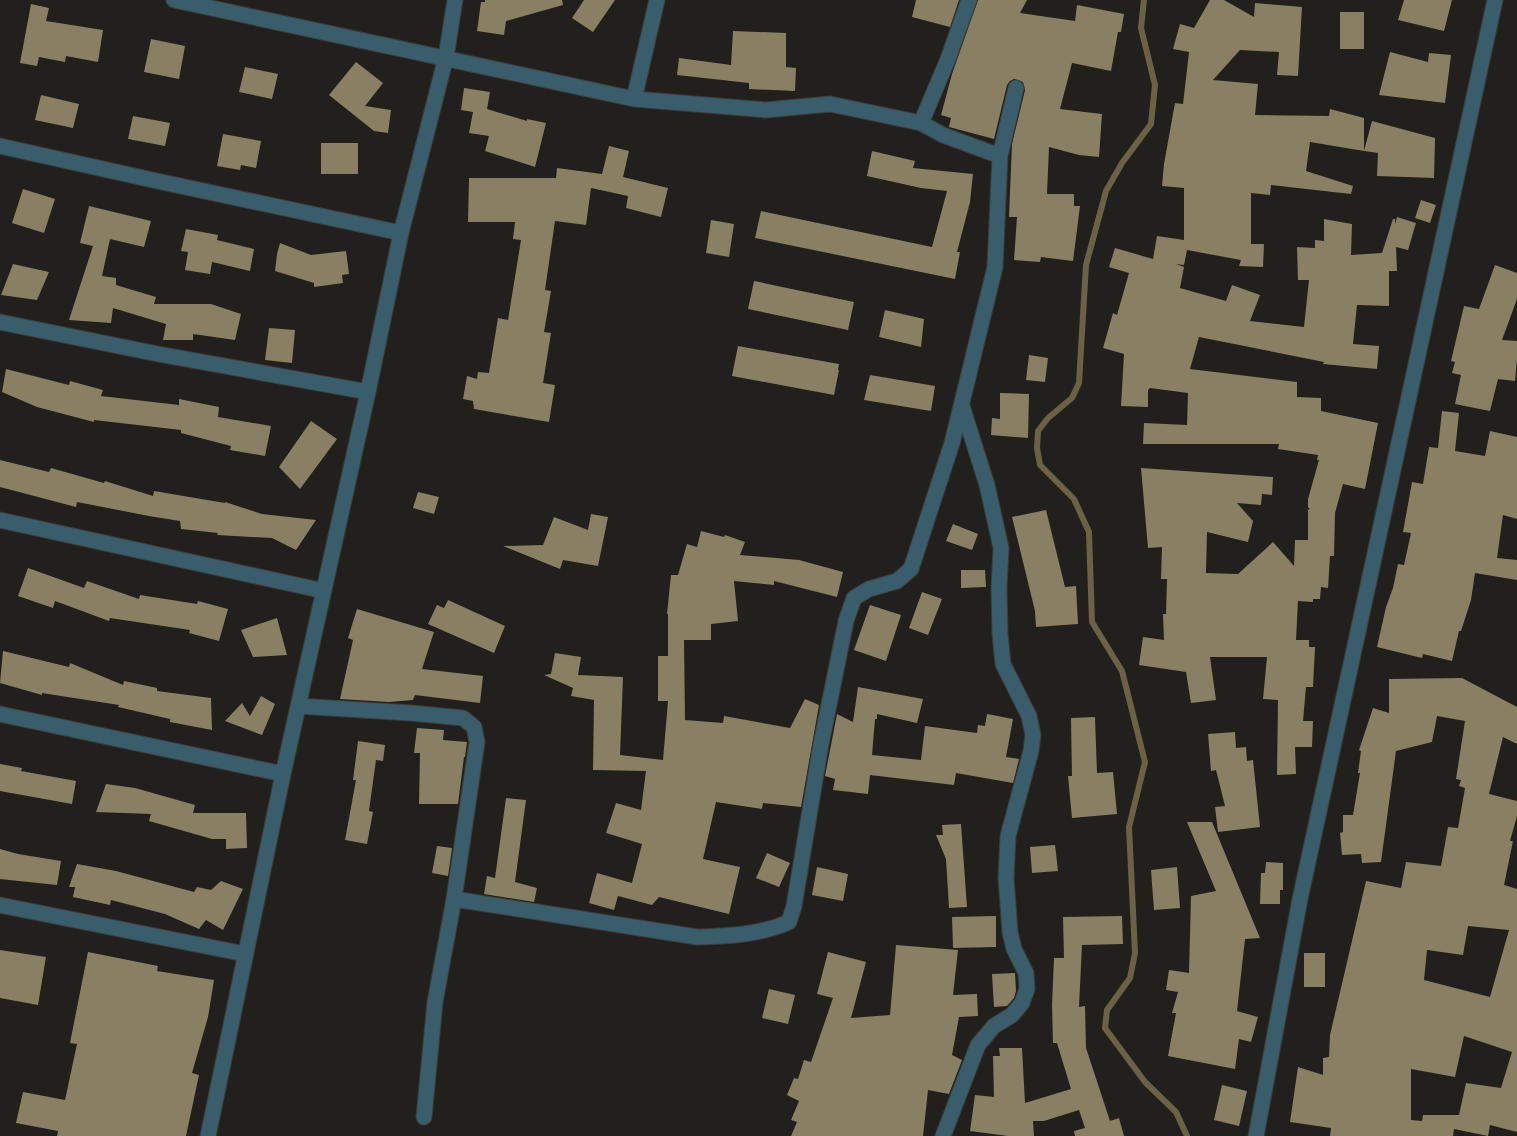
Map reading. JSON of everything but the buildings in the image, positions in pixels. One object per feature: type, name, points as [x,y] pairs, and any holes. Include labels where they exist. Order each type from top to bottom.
[{"type":"street","points":[[174,0],[634,98],[766,110],[830,104],[921,123],[943,135],[1000,156]]},
{"type":"street","points":[[208,1136],[283,774],[368,392],[401,233],[446,58],[455,0]]},
{"type":"street","points":[[634,98],[657,0]]},
{"type":"street","points":[[921,123],[948,59],[969,0]]},
{"type":"street","points":[[1256,1136],[1302,889],[1495,0]]},
{"type":"street","points":[[454,899],[697,937],[737,936],[775,928],[789,922],[794,906],[821,744],[846,621],[854,598],[869,589],[897,581],[910,569],[952,443],[995,267],[1000,156],[1016,88]]},
{"type":"street","points":[[0,146],[401,233]]},
{"type":"street","points":[[0,322],[158,354],[368,392]]},
{"type":"street","points":[[943,1136],[978,1045],[994,1026],[1012,1015],[1022,1003],[1027,989],[1026,973],[1014,949],[1010,932],[1006,878],[1008,836],[1031,751],[1033,735],[1030,716],[1003,664],[999,597],[1001,548],[987,485],[962,405]]},
{"type":"street","points":[[0,520],[324,591]]},
{"type":"street","points":[[298,706],[463,718],[474,728],[477,742],[454,899],[435,1002],[424,1117]]},
{"type":"street","points":[[0,714],[283,774]]},
{"type":"street","points":[[0,906],[245,954]]},
{"type":"waterway","points":[[1144,0],[1141,28],[1155,85],[1151,124],[1122,163],[1106,191],[1086,265],[1079,383],[1072,398],[1048,418],[1038,431],[1037,448],[1040,465],[1074,499],[1089,532],[1092,622],[1122,671],[1145,762],[1129,827],[1135,953],[1130,978],[1107,1010],[1105,1028],[1145,1082],[1176,1112],[1187,1136]]}]
